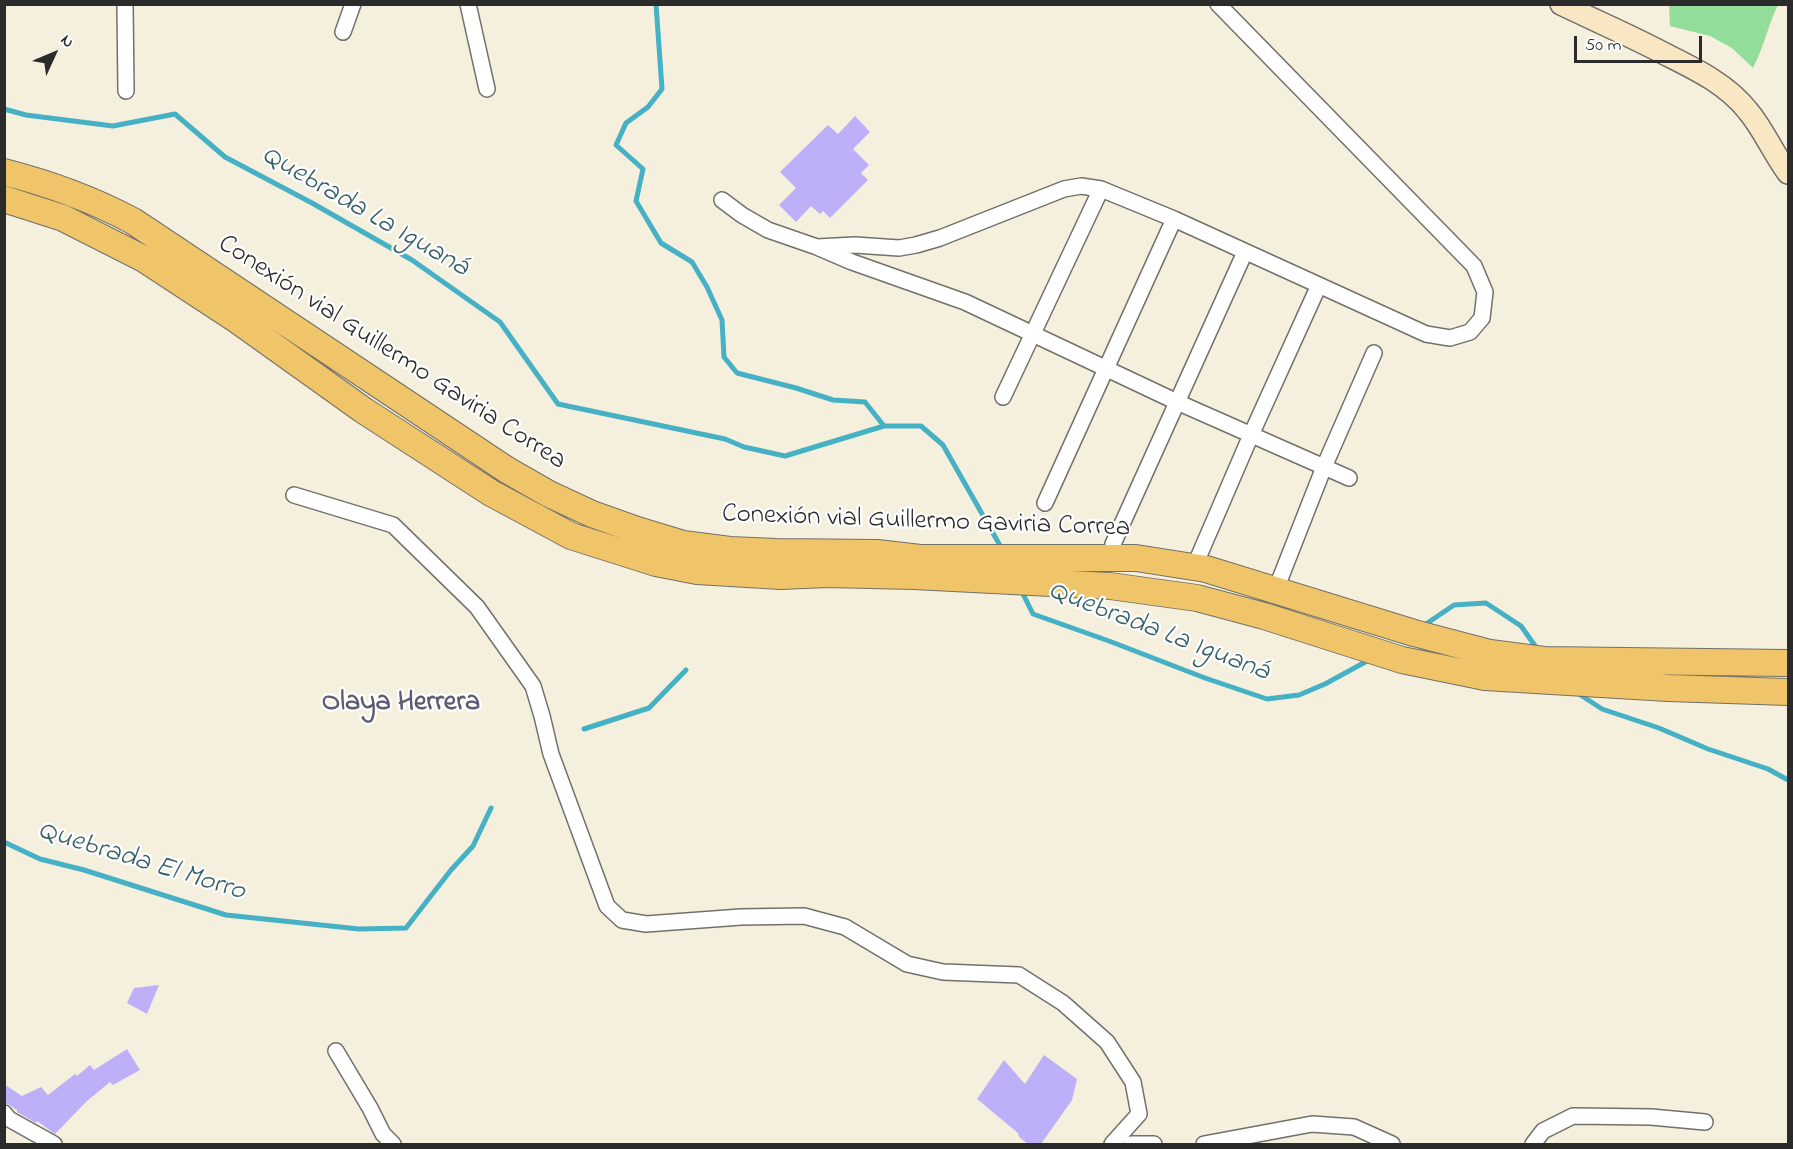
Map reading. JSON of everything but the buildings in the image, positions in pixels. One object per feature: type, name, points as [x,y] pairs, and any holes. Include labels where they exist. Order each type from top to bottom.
[{"type":"highway","name":"Conexión vial Guillermo Gaviria Correa","points":[[4,172],[71,192],[133,221],[507,471],[592,514],[683,544],[753,551],[877,553],[917,567],[1110,586],[1197,598],[1264,616],[1402,660],[1485,677],[1622,686],[1788,692]]},
{"type":"highway","name":"Conexión vial Guillermo Gaviria Correa","points":[[4,199],[63,218],[144,259],[237,320],[363,410],[490,494],[571,536],[656,563],[697,571],[780,576],[917,567],[1136,558],[1206,569],[1234,576],[1414,633],[1490,653],[1544,660],[1788,663]]},
{"type":"main road","points":[[1561,4],[1695,69],[1728,91],[1748,110],[1788,173]]},
{"type":"street","points":[[125,4],[126,91]]},
{"type":"street","points":[[343,32],[353,4]]},
{"type":"street","points":[[468,4],[487,89]]},
{"type":"street","points":[[817,248],[855,245],[898,248],[916,245],[1070,188],[1081,186],[1101,189],[1174,219],[1426,334],[1450,338],[1470,332],[1482,318],[1485,292],[1474,266],[1218,4]]},
{"type":"street","points":[[1003,397],[1101,189]]},
{"type":"street","points":[[722,200],[768,230],[965,302],[1178,402],[1349,478]]},
{"type":"street","points":[[1044,502],[1174,219]]},
{"type":"street","points":[[1113,544],[1245,252]]},
{"type":"street","points":[[1198,558],[1318,285]]},
{"type":"street","points":[[1280,579],[1324,467],[1374,353]]},
{"type":"street","points":[[294,495],[393,525],[477,607],[533,686],[551,754],[607,906],[622,920],[646,924],[741,917],[804,916],[845,927],[907,964],[943,972],[1018,975],[1063,1003],[1107,1042],[1133,1082],[1139,1114],[1112,1144]]},
{"type":"street","points":[[336,1051],[370,1107],[383,1134],[393,1144]]},
{"type":"street","points":[[4,1113],[9,1119],[54,1144]]},
{"type":"street","points":[[1533,1144],[1543,1131],[1573,1116],[1651,1117],[1705,1122]]},
{"type":"street","points":[[1204,1144],[1312,1124],[1354,1127],[1392,1144]]},
{"type":"street","points":[[1131,1144],[1154,1144]]},
{"type":"green space","points":[[1669,4],[1778,5],[1753,68],[1732,48],[1710,36],[1670,26]]},
{"type":"waterway","points":[[656,4],[662,89],[648,107],[626,123],[616,145],[643,169],[636,201],[661,243],[692,262],[707,287],[722,320],[724,357],[737,373],[833,400],[865,402],[884,426]]},
{"type":"waterway","name":"Quebrada La Iguaná","points":[[4,109],[26,115],[113,126],[175,114],[225,157],[412,260],[500,322],[558,404],[725,439],[744,447],[785,456],[884,426],[921,426],[943,445],[1002,549]]},
{"type":"waterway","name":"Quebrada La Iguaná","points":[[1021,590],[1033,614],[1267,699],[1299,695],[1369,660]]},
{"type":"waterway","name":"Quebrada La Iguaná","points":[[1423,626],[1454,605],[1486,603],[1521,626],[1538,650]]},
{"type":"waterway","name":"Quebrada El Morro","points":[[584,729],[649,708],[686,670]]},
{"type":"waterway","name":"Quebrada La Iguaná","points":[[1576,692],[1602,709],[1768,769],[1788,780]]},
{"type":"waterway","name":"Quebrada El Morro","points":[[4,842],[40,859],[84,870],[226,915],[359,929],[406,928],[451,870],[473,846],[491,808]]},
{"type":"district","name":"Olaya Herrera","points":[[401,704]]}]
